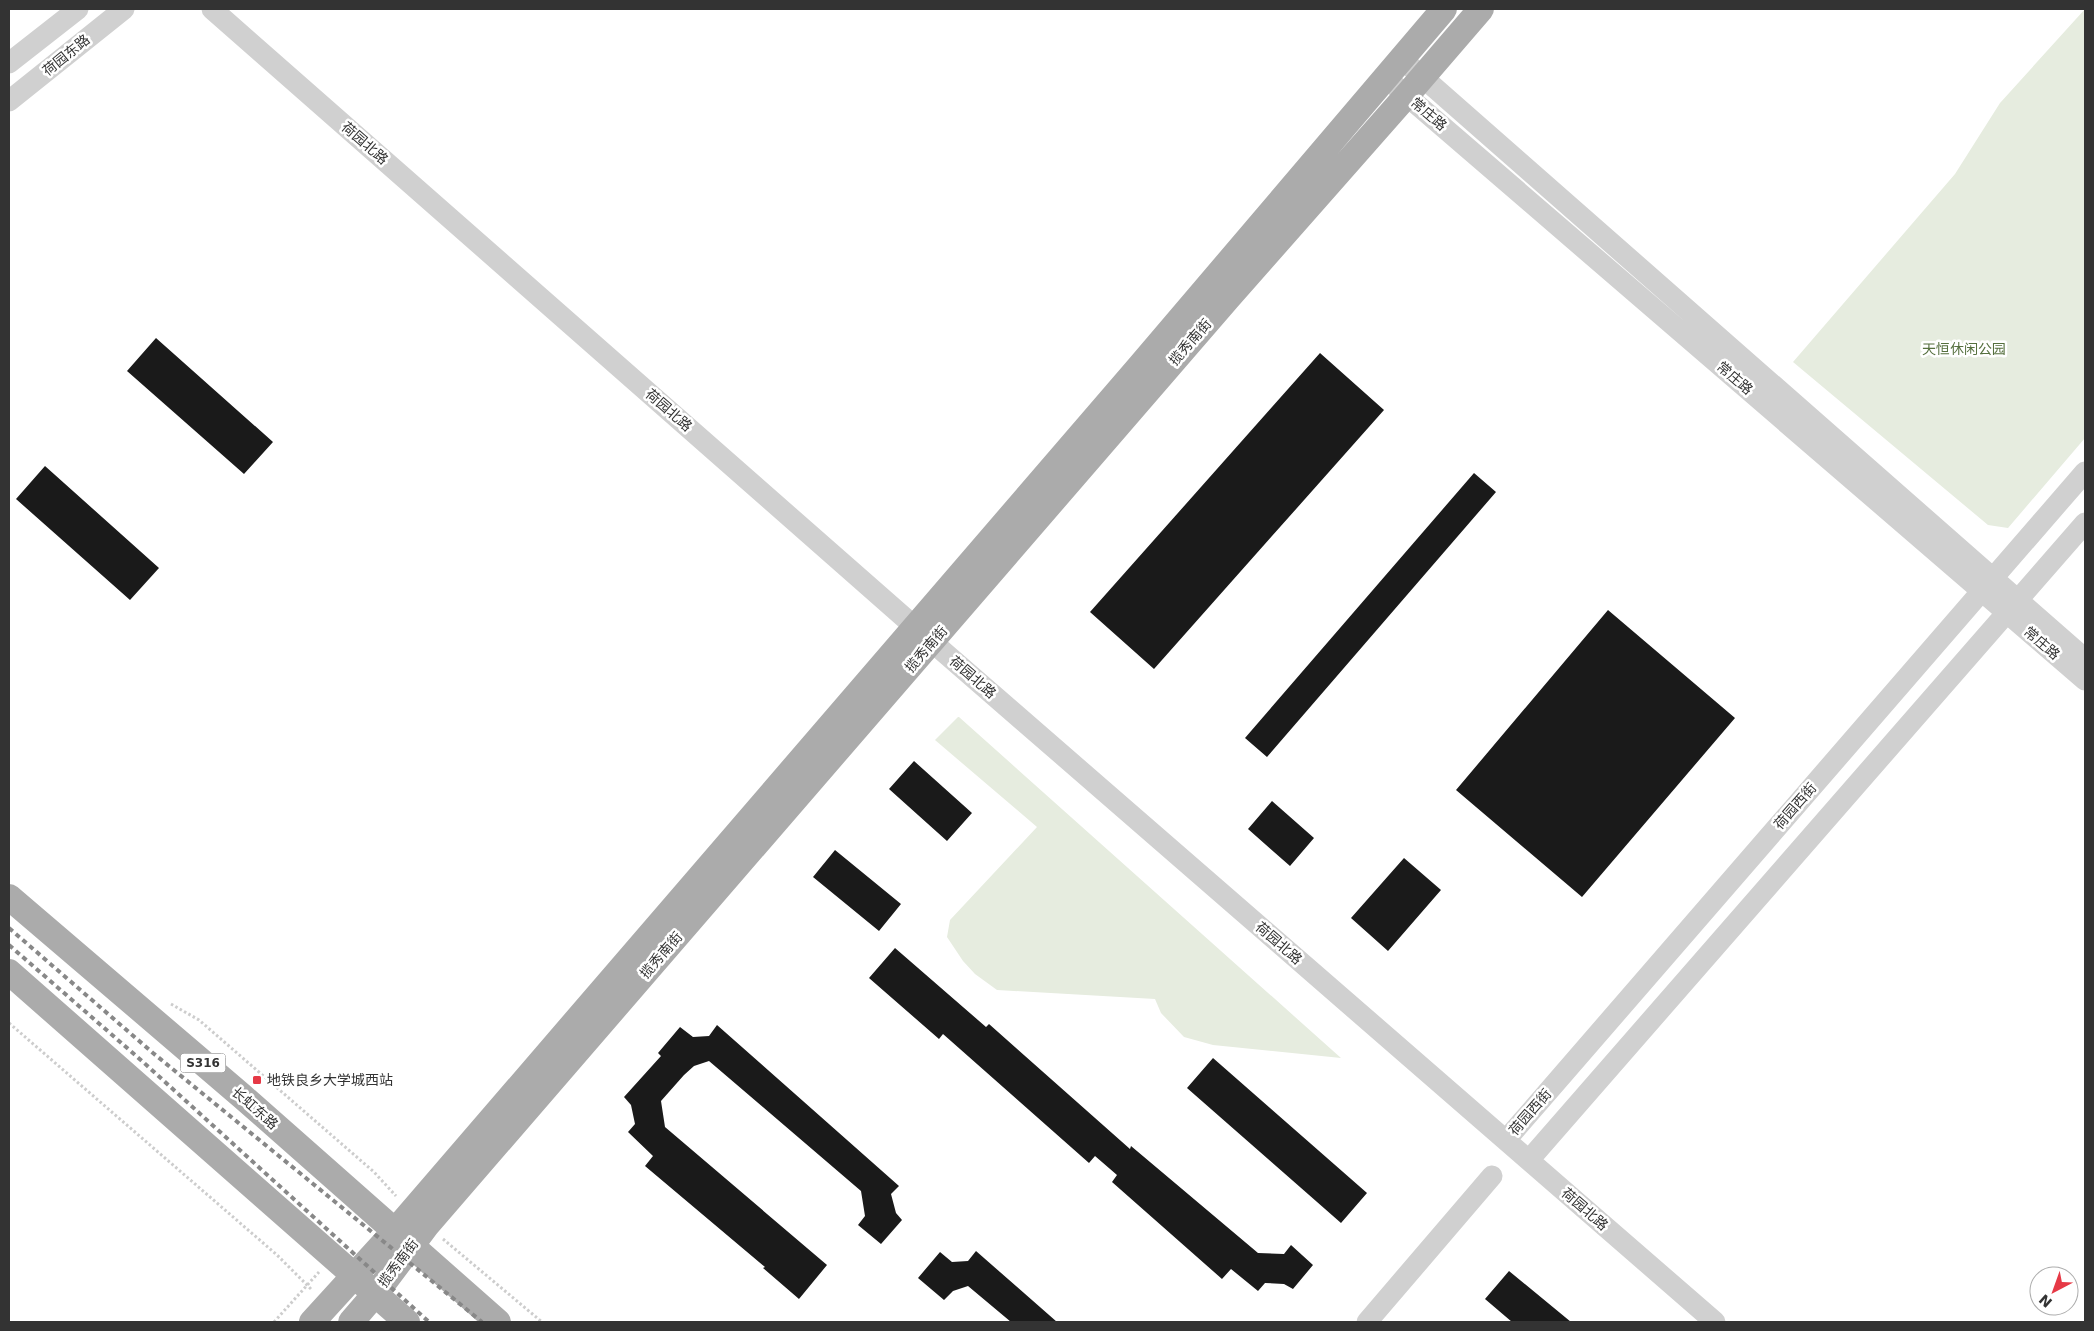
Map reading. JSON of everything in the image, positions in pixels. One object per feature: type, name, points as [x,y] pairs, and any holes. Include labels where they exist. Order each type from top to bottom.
[{"type":"main road","name":"揽秀南街","points":[[924,634],[1140,366],[1444,9]]},
{"type":"main road","name":"揽秀南街","points":[[320,1313],[354,1276],[404,1238],[924,634],[1228,298],[1481,9]]},
{"type":"main road","name":"长虹东路","points":[[9,897],[243,1097],[498,1322]]},
{"type":"main road","points":[[9,972],[407,1322]]},
{"type":"main road","name":"揽秀南街","points":[[351,1322],[376,1293],[404,1238]]},
{"type":"street","name":"荷园东路","points":[[9,63],[78,9]]},
{"type":"street","name":"荷园东路","points":[[9,101],[124,9]]},
{"type":"street","name":"荷园北路","points":[[212,9],[924,634],[1715,1322]]},
{"type":"street","name":"常庄路","points":[[1393,68],[2012,606],[2085,680]]},
{"type":"street","name":"荷园西街","points":[[1506,1140],[2085,472]]},
{"type":"street","points":[[1529,1160],[2085,523]]},
{"type":"street","name":"常庄路","points":[[2012,606],[2085,659]]},
{"type":"street","points":[[1367,1322],[1492,1176]]},
{"type":"path","points":[[9,1023],[277,1255],[307,1285],[320,1313]]},
{"type":"path","points":[[274,1322],[332,1256]]},
{"type":"green space","name":"天恒休闲公园","points":[[2085,9],[2085,438],[2008,528],[1988,525],[1793,362],[1955,174],[2000,103]]},
{"type":"green space","points":[[958,717],[1341,1058],[1213,1045],[1184,1037],[1161,1013],[1155,999],[997,990],[975,974],[963,961],[947,937],[950,920],[1037,827],[935,740]]},
{"type":"building","points":[[156,338],[273,442],[244,474],[127,371]]},
{"type":"building","points":[[1320,353],[1384,410],[1154,669],[1090,612]]},
{"type":"building","points":[[45,466],[159,568],[130,600],[16,499]]},
{"type":"building","points":[[1474,473],[1496,492],[1267,757],[1245,738]]},
{"type":"building","points":[[1608,610],[1735,718],[1582,897],[1456,790]]},
{"type":"building","points":[[914,761],[972,813],[947,841],[889,789]]},
{"type":"building","points":[[1272,801],[1314,838],[1290,866],[1248,829]]},
{"type":"building","points":[[835,850],[901,904],[879,931],[813,877]]},
{"type":"building","points":[[1404,858],[1441,890],[1388,951],[1351,918]]},
{"type":"building","points":[[895,948],[986,1027],[989,1024],[1130,1149],[1131,1146],[1258,1253],[1284,1254],[1291,1245],[1313,1265],[1293,1289],[1284,1284],[1265,1283],[1258,1291],[1231,1269],[1222,1279],[1112,1182],[1117,1175],[1095,1156],[1089,1163],[943,1034],[939,1039],[869,978]]},
{"type":"building","points":[[717,1025],[899,1186],[891,1194],[896,1213],[902,1220],[881,1244],[858,1225],[865,1216],[861,1191],[709,1061],[694,1066],[684,1075],[661,1101],[665,1127],[827,1265],[799,1299],[763,1268],[765,1267],[645,1166],[653,1156],[628,1132],[635,1124],[631,1105],[624,1097],[661,1056],[658,1053],[680,1027],[693,1037],[709,1036]]},
{"type":"building","points":[[1213,1058],[1367,1193],[1341,1223],[1187,1088]]},
{"type":"building","points":[[976,1251],[1057,1322],[1011,1322],[968,1286],[953,1291],[944,1300],[918,1278],[940,1252],[952,1262],[968,1261]]},
{"type":"building","points":[[1509,1271],[1571,1322],[1512,1322],[1485,1299]]},
{"type":"railway","points":[[9,928],[153,1053],[482,1322]]},
{"type":"railway","points":[[9,945],[142,1061],[429,1322]]},
{"type":"place","name":"地铁良乡大学城西站","points":[[257,1080]]}]
